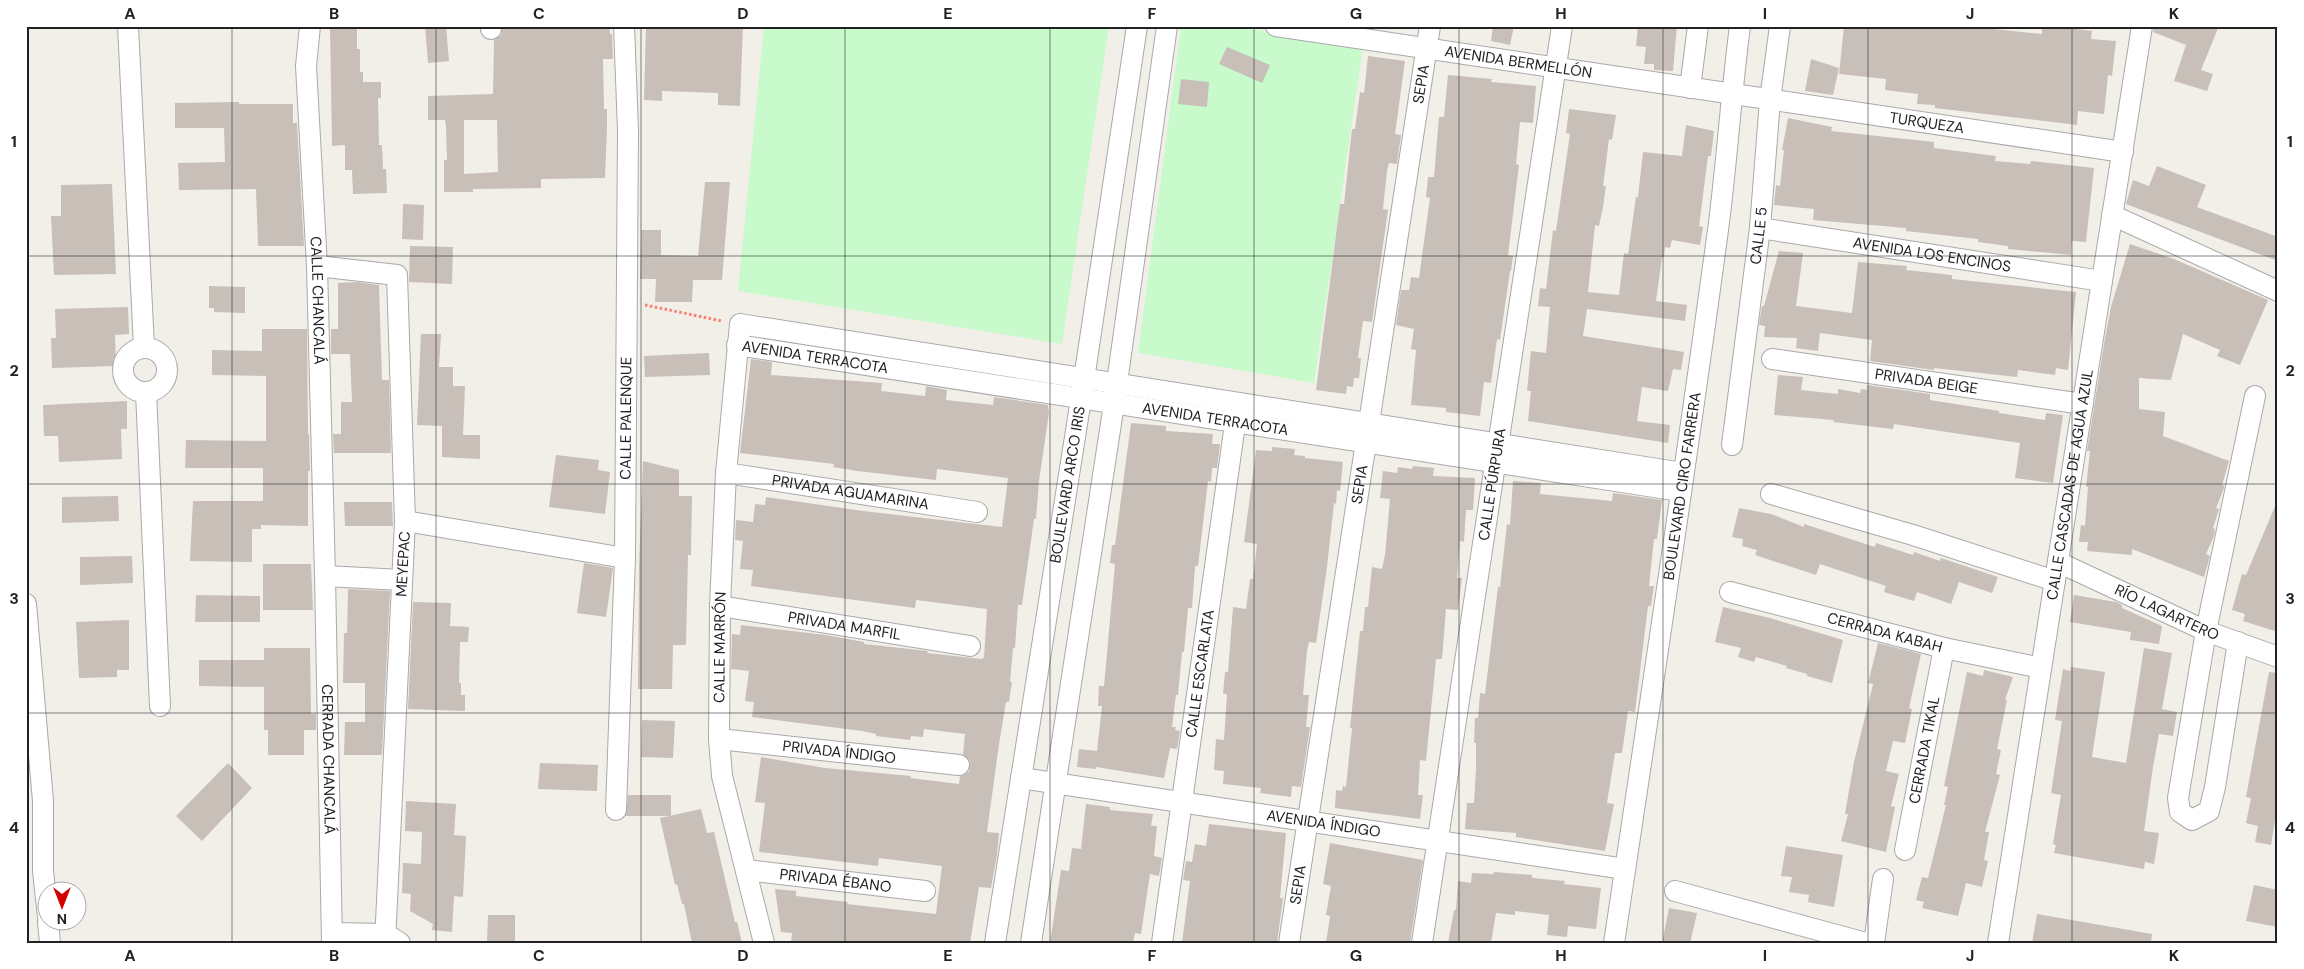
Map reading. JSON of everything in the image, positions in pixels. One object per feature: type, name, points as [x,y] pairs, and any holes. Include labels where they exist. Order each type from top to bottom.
[{"type":"street","points":[[128,26],[144,347]]},
{"type":"street","name":"CALLE CHANCALÁ","points":[[310,26],[306,66],[317,266],[326,576]]},
{"type":"street","name":"CALLE PALENQUE","points":[[616,810],[625,558],[628,130],[624,26]]},
{"type":"street","name":"BOULEVARD ARCO IRIS","points":[[995,943],[1081,399],[1137,26]]},
{"type":"street","points":[[1030,943],[1057,783],[1114,404],[1167,26]]},
{"type":"street","name":"SEPIA","points":[[1289,943],[1430,26]]},
{"type":"street","name":"CALLE PÚRPURA","points":[[1422,943],[1562,26]]},
{"type":"street","points":[[1690,88],[1698,26]]},
{"type":"street","name":"BOULEVARD CIRO FARRERA","points":[[1614,943],[1660,643],[1718,227],[1731,94],[1740,26]]},
{"type":"street","name":"CALLE 5","points":[[1732,445],[1760,228],[1770,100],[1780,26]]},
{"type":"street","name":"CALLE CASCADAS DE AGUA AZUL","points":[[1998,943],[2142,26]]},
{"type":"street","name":"AVENIDA BERMELLÓN","points":[[1289,27],[1731,94]]},
{"type":"street","name":"TURQUEZA","points":[[1731,94],[2123,152]]},
{"type":"street","points":[[2112,215],[2278,291]]},
{"type":"street","name":"AVENIDA LOS ENCINOS","points":[[1760,228],[2102,281]]},
{"type":"street","name":"MEYEPAC","points":[[317,266],[397,275],[405,521],[391,940]]},
{"type":"street","name":"AVENIDA TERRACOTA","points":[[1367,433],[1235,423],[737,346],[740,324],[1238,403],[1367,433],[1681,482]]},
{"type":"street","name":"CALLE MARRÓN","points":[[737,346],[726,473],[720,606],[719,739],[722,776],[764,943]]},
{"type":"street","points":[[144,347],[158,352],[167,365],[167,372],[160,386],[146,392],[131,388],[126,382],[122,367],[129,353],[144,347]]},
{"type":"street","name":"PRIVADA BEIGE","points":[[1772,359],[2083,404]]},
{"type":"street","points":[[146,392],[160,706]]},
{"type":"street","points":[[2238,642],[2215,787],[2209,812],[2192,820],[2180,812],[2178,798],[2206,631],[2255,396]]},
{"type":"street","name":"CALLE ESCARLATA","points":[[1162,943],[1238,403]]},
{"type":"street","name":"PRIVADA AGUAMARINA","points":[[726,473],[977,512]]},
{"type":"street","points":[[1771,494],[1913,534],[2055,581]]},
{"type":"street","points":[[405,521],[625,558]]},
{"type":"street","name":"RÍO LAGARTERO","points":[[2058,562],[2206,631],[2278,657]]},
{"type":"street","points":[[326,576],[402,580]]},
{"type":"street","name":"CERRADA CHANCALÁ","points":[[326,576],[333,938]]},
{"type":"street","name":"CERRADA KABAH","points":[[1730,592],[1944,648],[2041,668]]},
{"type":"street","points":[[26,604],[35,799],[35,869],[39,882]]},
{"type":"street","name":"PRIVADA MARFIL","points":[[720,606],[970,646]]},
{"type":"street","name":"CERRADA TIKAL","points":[[1905,850],[1944,648]]},
{"type":"street","name":"PRIVADA ÍNDIGO","points":[[719,739],[959,766]]},
{"type":"street","name":"AVENIDA ÍNDIGO","points":[[1022,778],[1625,869]]},
{"type":"street","name":"PRIVADA ÉBANO","points":[[746,870],[925,891]]},
{"type":"street","points":[[1874,943],[1883,879]]},
{"type":"street","points":[[1675,892],[1866,943]]},
{"type":"street","points":[[333,938],[391,940]]},
{"type":"path","points":[[627,302],[740,324]]},
{"type":"green space","points":[[764,26],[1109,26],[1062,344],[738,291]]},
{"type":"green space","points":[[1181,26],[1235,26],[1363,47],[1314,383],[1138,353]]},
{"type":"building","points":[[330,26],[357,26],[357,49],[360,49],[360,72],[363,72],[363,82],[381,82],[381,98],[378,98],[379,145],[382,145],[383,169],[386,169],[387,193],[353,194],[352,170],[345,170],[345,145],[332,146]]},
{"type":"building","points":[[425,26],[446,26],[449,61],[428,63]]},
{"type":"building","points":[[503,26],[609,26],[610,34],[612,34],[613,59],[603,59],[604,109],[607,109],[605,178],[541,179],[541,188],[473,189],[473,192],[444,192],[444,160],[447,160],[445,120],[428,120],[428,96],[493,94],[494,40],[501,35]],"holes":[[[464,120],[497,120],[498,172],[464,174]]]},
{"type":"building","points":[[646,26],[743,26],[740,106],[718,105],[718,93],[662,91],[662,101],[644,100]]},
{"type":"building","points":[[1493,26],[1514,26],[1510,45],[1491,41]]},
{"type":"building","points":[[1638,26],[1677,26],[1673,71],[1654,70],[1654,64],[1644,64],[1646,47],[1636,46]]},
{"type":"building","points":[[1844,26],[1964,26],[2042,34],[2042,26],[2052,26],[2092,31],[2091,39],[2116,41],[2112,76],[2108,75],[2104,114],[2078,111],[2077,125],[1935,108],[1935,105],[1917,104],[1918,94],[1885,90],[1886,79],[1839,74]]},
{"type":"building","points":[[2154,26],[2219,26],[2201,70],[2213,74],[2207,91],[2174,81],[2186,45],[2153,32]]},
{"type":"building","points":[[1227,47],[1270,65],[1262,83],[1219,64]]},
{"type":"building","points":[[1368,56],[1405,61],[1395,134],[1401,135],[1397,164],[1389,163],[1387,171],[1383,209],[1388,210],[1372,322],[1363,321],[1358,358],[1361,358],[1359,378],[1354,378],[1353,387],[1347,386],[1346,394],[1316,390],[1340,204],[1344,204],[1352,129],[1355,129],[1360,92],[1364,93]]},
{"type":"building","points":[[1811,59],[1839,68],[1833,95],[1805,91]]},
{"type":"building","points":[[1448,75],[1492,79],[1491,82],[1536,86],[1533,123],[1520,122],[1516,164],[1519,165],[1508,255],[1513,256],[1511,271],[1500,340],[1497,339],[1491,383],[1484,382],[1480,416],[1446,412],[1446,408],[1411,405],[1416,350],[1411,349],[1414,329],[1396,325],[1401,290],[1409,290],[1411,277],[1419,278],[1430,198],[1426,197],[1428,177],[1434,177],[1439,117],[1444,117]]},
{"type":"building","points":[[1181,79],[1209,82],[1207,107],[1178,104]]},
{"type":"building","points":[[239,102],[239,104],[293,104],[293,123],[297,123],[304,246],[258,246],[256,189],[179,190],[178,163],[225,162],[224,128],[175,128],[175,103]]},
{"type":"building","points":[[1569,109],[1616,115],[1612,140],[1609,139],[1603,186],[1606,186],[1603,207],[1599,226],[1595,225],[1588,292],[1619,295],[1624,253],[1628,254],[1636,197],[1638,197],[1643,152],[1682,156],[1686,125],[1714,131],[1711,156],[1708,156],[1699,226],[1703,227],[1700,245],[1672,240],[1670,248],[1665,247],[1664,257],[1662,257],[1656,301],[1687,305],[1685,321],[1587,309],[1583,336],[1684,352],[1681,370],[1673,369],[1668,391],[1642,387],[1637,421],[1670,425],[1668,443],[1528,421],[1531,391],[1527,391],[1531,351],[1546,353],[1550,307],[1538,306],[1540,288],[1546,289],[1553,230],[1556,231],[1570,134],[1566,133]]},
{"type":"building","points":[[1788,118],[1832,127],[1831,131],[1934,142],[1934,148],[1996,156],[1995,161],[2030,164],[2031,161],[2094,168],[2086,242],[2072,241],[2071,255],[2008,249],[2008,246],[1978,242],[1978,239],[1906,231],[1906,228],[1813,220],[1814,209],[1774,205],[1776,185],[1780,186],[1784,150],[1782,150]]},
{"type":"building","points":[[2157,166],[2206,185],[2197,207],[2278,237],[2278,261],[2126,204],[2133,180],[2149,186]]},
{"type":"building","points":[[705,182],[730,182],[722,280],[693,280],[692,302],[655,302],[656,279],[640,279],[641,230],[661,230],[661,255],[698,256]]},
{"type":"building","points":[[112,184],[116,274],[54,275],[51,216],[61,216],[61,185]]},
{"type":"building","points":[[403,204],[424,205],[423,240],[402,239]]},
{"type":"building","points":[[2130,244],[2174,259],[2268,300],[2240,365],[2217,356],[2220,350],[2183,334],[2171,380],[2139,378],[2139,409],[2165,412],[2163,436],[2229,461],[2222,485],[2224,488],[2216,508],[2219,509],[2213,528],[2215,529],[2214,536],[2206,554],[2210,556],[2204,577],[2132,549],[2132,555],[2087,551],[2088,542],[2079,542],[2081,525],[2085,526],[2088,487],[2086,487],[2090,451],[2087,451],[2105,338],[2111,307]]},
{"type":"building","points":[[410,246],[453,247],[452,284],[409,282]]},
{"type":"building","points":[[1779,251],[1803,253],[1796,306],[1852,313],[1858,262],[1907,266],[1906,270],[1952,275],[1952,279],[2076,292],[2068,370],[2056,368],[2055,375],[2018,370],[2017,377],[1934,368],[1934,370],[1870,361],[1872,340],[1820,333],[1818,351],[1796,348],[1797,338],[1764,337],[1765,326],[1759,325],[1762,306],[1764,306]]},
{"type":"building","points":[[357,282],[379,285],[382,380],[389,380],[391,453],[334,453],[333,434],[341,434],[341,402],[352,402],[350,354],[331,354],[331,329],[338,329],[338,283]]},
{"type":"building","points":[[209,286],[245,287],[245,313],[214,312],[214,308],[209,308]]},
{"type":"building","points":[[128,307],[129,334],[115,335],[116,366],[52,368],[51,338],[56,338],[55,309]]},
{"type":"building","points":[[262,329],[307,329],[310,471],[308,471],[308,526],[261,525],[261,529],[252,529],[252,562],[190,561],[193,501],[263,501],[263,468],[185,468],[186,440],[266,441],[266,376],[212,375],[212,350],[262,351]]},
{"type":"building","points":[[421,334],[441,334],[439,367],[453,367],[453,386],[465,386],[463,435],[480,435],[480,459],[442,457],[442,426],[417,425]]},
{"type":"building","points":[[709,353],[710,375],[645,377],[644,356]]},
{"type":"building","points":[[751,359],[772,362],[771,375],[882,383],[881,391],[925,396],[926,386],[947,390],[946,400],[993,405],[994,397],[1048,405],[1049,413],[1039,481],[1036,519],[1034,519],[1022,605],[1018,605],[1010,682],[1012,682],[1009,702],[1006,702],[999,744],[987,832],[999,833],[997,855],[991,888],[979,887],[970,943],[791,943],[792,933],[781,932],[775,889],[796,891],[796,896],[848,902],[847,904],[936,914],[942,866],[879,858],[878,866],[759,852],[765,803],[755,802],[761,757],[825,768],[911,776],[910,778],[959,784],[960,776],[969,772],[970,761],[963,754],[965,734],[924,729],[923,737],[911,736],[910,740],[876,736],[876,734],[862,731],[752,717],[754,702],[745,701],[749,671],[731,669],[732,634],[740,635],[741,625],[826,635],[864,642],[864,644],[982,659],[984,657],[987,609],[916,600],[915,608],[751,586],[753,570],[740,569],[743,541],[735,540],[736,520],[753,522],[755,504],[765,505],[766,497],[863,511],[1002,527],[1008,478],[937,469],[936,480],[857,471],[833,467],[834,464],[740,453]]},
{"type":"building","points":[[1778,375],[1803,377],[1801,390],[1838,394],[1838,389],[1860,393],[1861,389],[1867,390],[1867,385],[1930,394],[1930,400],[1999,411],[1999,413],[2045,420],[2046,413],[2063,415],[2053,483],[2015,478],[2020,443],[1894,424],[1893,429],[1833,422],[1834,420],[1774,415]]},
{"type":"building","points":[[127,401],[127,429],[121,429],[122,459],[59,462],[58,436],[44,436],[43,405]]},
{"type":"building","points":[[1131,423],[1166,426],[1166,431],[1213,434],[1212,444],[1220,444],[1217,468],[1212,468],[1211,482],[1208,481],[1198,566],[1195,566],[1192,608],[1188,608],[1184,652],[1182,652],[1178,695],[1176,695],[1172,727],[1176,727],[1175,730],[1180,731],[1177,749],[1170,748],[1164,778],[1096,767],[1096,769],[1077,767],[1079,749],[1097,751],[1102,706],[1098,706],[1099,686],[1104,686],[1115,564],[1110,563],[1112,545],[1115,545]]},
{"type":"building","points":[[1272,447],[1295,449],[1294,455],[1305,456],[1305,458],[1343,462],[1340,491],[1337,490],[1336,504],[1334,503],[1316,643],[1309,642],[1307,651],[1303,695],[1309,695],[1306,727],[1310,727],[1301,787],[1292,786],[1291,797],[1260,793],[1261,788],[1223,784],[1224,771],[1214,770],[1216,739],[1224,740],[1227,694],[1223,694],[1225,672],[1228,672],[1233,607],[1246,609],[1250,579],[1253,579],[1257,544],[1244,542],[1256,450],[1272,451]]},
{"type":"building","points":[[556,455],[599,460],[598,470],[610,472],[605,514],[549,507]]},
{"type":"building","points":[[643,461],[679,470],[679,496],[692,496],[691,555],[688,555],[686,645],[673,645],[672,689],[638,689],[639,566]]},
{"type":"building","points":[[1413,466],[1434,468],[1433,476],[1475,478],[1473,510],[1466,510],[1464,542],[1460,541],[1457,578],[1462,578],[1458,610],[1446,609],[1442,659],[1436,659],[1426,761],[1420,760],[1418,795],[1423,795],[1420,819],[1335,808],[1336,790],[1342,791],[1343,786],[1346,787],[1360,631],[1363,631],[1365,607],[1368,607],[1372,567],[1382,569],[1385,555],[1390,499],[1380,498],[1383,471],[1397,473],[1398,467],[1412,469]]},
{"type":"building","points":[[1513,481],[1541,483],[1540,494],[1612,501],[1613,493],[1662,500],[1657,539],[1654,539],[1649,586],[1654,586],[1651,606],[1648,606],[1635,712],[1628,711],[1622,753],[1615,753],[1607,803],[1614,804],[1605,851],[1516,837],[1516,833],[1465,829],[1467,803],[1474,803],[1476,768],[1475,718],[1478,718],[1480,693],[1485,694],[1507,524],[1510,525]]},
{"type":"building","points":[[118,496],[119,521],[62,523],[62,497]]},
{"type":"building","points":[[2278,499],[2278,632],[2243,621],[2245,614],[2232,610],[2242,574],[2246,575]]},
{"type":"building","points":[[344,502],[392,502],[393,526],[345,526]]},
{"type":"building","points":[[1739,508],[1771,514],[1804,527],[1804,524],[1875,547],[1876,543],[1913,555],[1914,552],[1940,561],[1941,558],[1998,577],[1992,593],[1959,582],[1951,604],[1917,592],[1914,601],[1884,592],[1886,586],[1820,564],[1816,575],[1755,555],[1757,550],[1742,546],[1743,539],[1732,537]]},
{"type":"building","points":[[132,556],[133,583],[80,585],[80,557]]},
{"type":"building","points":[[584,563],[613,568],[606,617],[577,613]]},
{"type":"building","points":[[263,564],[311,564],[313,610],[263,610]]},
{"type":"building","points":[[348,589],[390,591],[382,755],[344,755],[345,722],[365,722],[365,683],[343,683],[344,633],[347,633]]},
{"type":"building","points":[[196,595],[260,596],[260,622],[195,622]]},
{"type":"building","points":[[2074,595],[2116,602],[2122,605],[2122,608],[2162,626],[2159,644],[2130,640],[2131,632],[2070,622]]},
{"type":"building","points":[[413,602],[451,603],[450,626],[469,627],[468,642],[460,642],[459,683],[461,683],[461,695],[465,695],[465,711],[408,709]]},
{"type":"building","points":[[1723,607],[1770,618],[1843,640],[1832,683],[1807,676],[1807,674],[1786,668],[1787,666],[1756,657],[1754,662],[1738,657],[1741,648],[1715,642]]},
{"type":"building","points":[[129,620],[129,670],[117,670],[117,677],[79,678],[76,622]]},
{"type":"building","points":[[1878,643],[1921,654],[1909,708],[1912,709],[1905,743],[1893,741],[1886,771],[1899,774],[1891,806],[1895,807],[1886,852],[1841,841],[1848,814],[1845,814],[1854,762],[1873,684],[1868,683]]},
{"type":"building","points":[[264,648],[310,648],[311,714],[316,714],[316,730],[304,730],[304,755],[268,755],[268,730],[264,730],[264,687],[199,686],[199,660],[264,660]]},
{"type":"building","points":[[2144,648],[2172,653],[2162,709],[2177,712],[2173,736],[2159,734],[2153,767],[2144,831],[2159,833],[2154,864],[2145,862],[2144,869],[2054,853],[2056,845],[2053,844],[2061,795],[2051,793],[2062,721],[2055,720],[2063,669],[2070,671],[2071,667],[2105,672],[2092,757],[2126,763]]},
{"type":"building","points":[[1984,670],[2013,677],[2005,700],[2007,700],[1997,749],[2001,750],[1996,774],[2000,775],[1985,832],[1989,832],[1984,860],[1988,861],[1982,887],[1966,883],[1958,916],[1922,908],[1924,902],[1916,900],[1922,877],[1928,878],[1946,805],[1944,805],[1948,787],[1944,786],[1967,672],[1983,676]]},
{"type":"building","points":[[2269,672],[2278,673],[2278,802],[2271,845],[2255,842],[2258,826],[2246,823],[2251,798],[2246,797]]},
{"type":"building","points":[[642,720],[675,721],[673,758],[641,757]]},
{"type":"building","points":[[228,763],[252,788],[202,841],[176,816]]},
{"type":"building","points":[[540,763],[598,765],[597,791],[538,789]]},
{"type":"building","points":[[628,795],[671,795],[671,816],[626,816]]},
{"type":"building","points":[[406,801],[456,804],[454,835],[466,836],[463,897],[454,896],[452,932],[432,930],[433,924],[410,911],[411,894],[402,893],[403,863],[421,864],[422,832],[405,831]]},
{"type":"building","points":[[1086,804],[1110,807],[1110,810],[1153,814],[1151,826],[1157,826],[1154,856],[1162,858],[1159,876],[1150,874],[1141,934],[1135,933],[1133,943],[1050,943],[1061,870],[1069,871],[1072,848],[1081,849]]},
{"type":"building","points":[[701,809],[707,833],[714,832],[735,922],[737,922],[742,943],[692,943],[684,904],[682,904],[677,884],[675,885],[660,818]]},
{"type":"building","points":[[1209,824],[1286,833],[1280,898],[1283,898],[1277,943],[1182,943],[1190,881],[1183,880],[1186,861],[1192,862],[1195,844],[1206,846]]},
{"type":"building","points":[[1330,843],[1423,860],[1410,943],[1326,943],[1330,916],[1326,915],[1331,886],[1323,884]]},
{"type":"building","points":[[1786,846],[1843,855],[1834,907],[1808,902],[1809,895],[1789,892],[1792,877],[1781,876]]},
{"type":"building","points":[[1494,872],[1532,875],[1532,878],[1565,881],[1564,884],[1601,888],[1596,929],[1568,926],[1567,937],[1547,935],[1549,915],[1515,911],[1515,915],[1496,913],[1491,943],[1448,943],[1454,910],[1456,910],[1458,881],[1471,883],[1472,873],[1493,874]]},
{"type":"building","points":[[2254,885],[2278,890],[2278,927],[2246,921]]},
{"type":"building","points":[[1669,908],[1697,913],[1690,943],[1662,943]]},
{"type":"building","points":[[2037,914],[2152,934],[2151,943],[2032,943]]},
{"type":"building","points":[[488,915],[515,915],[515,943],[487,943]]}]
